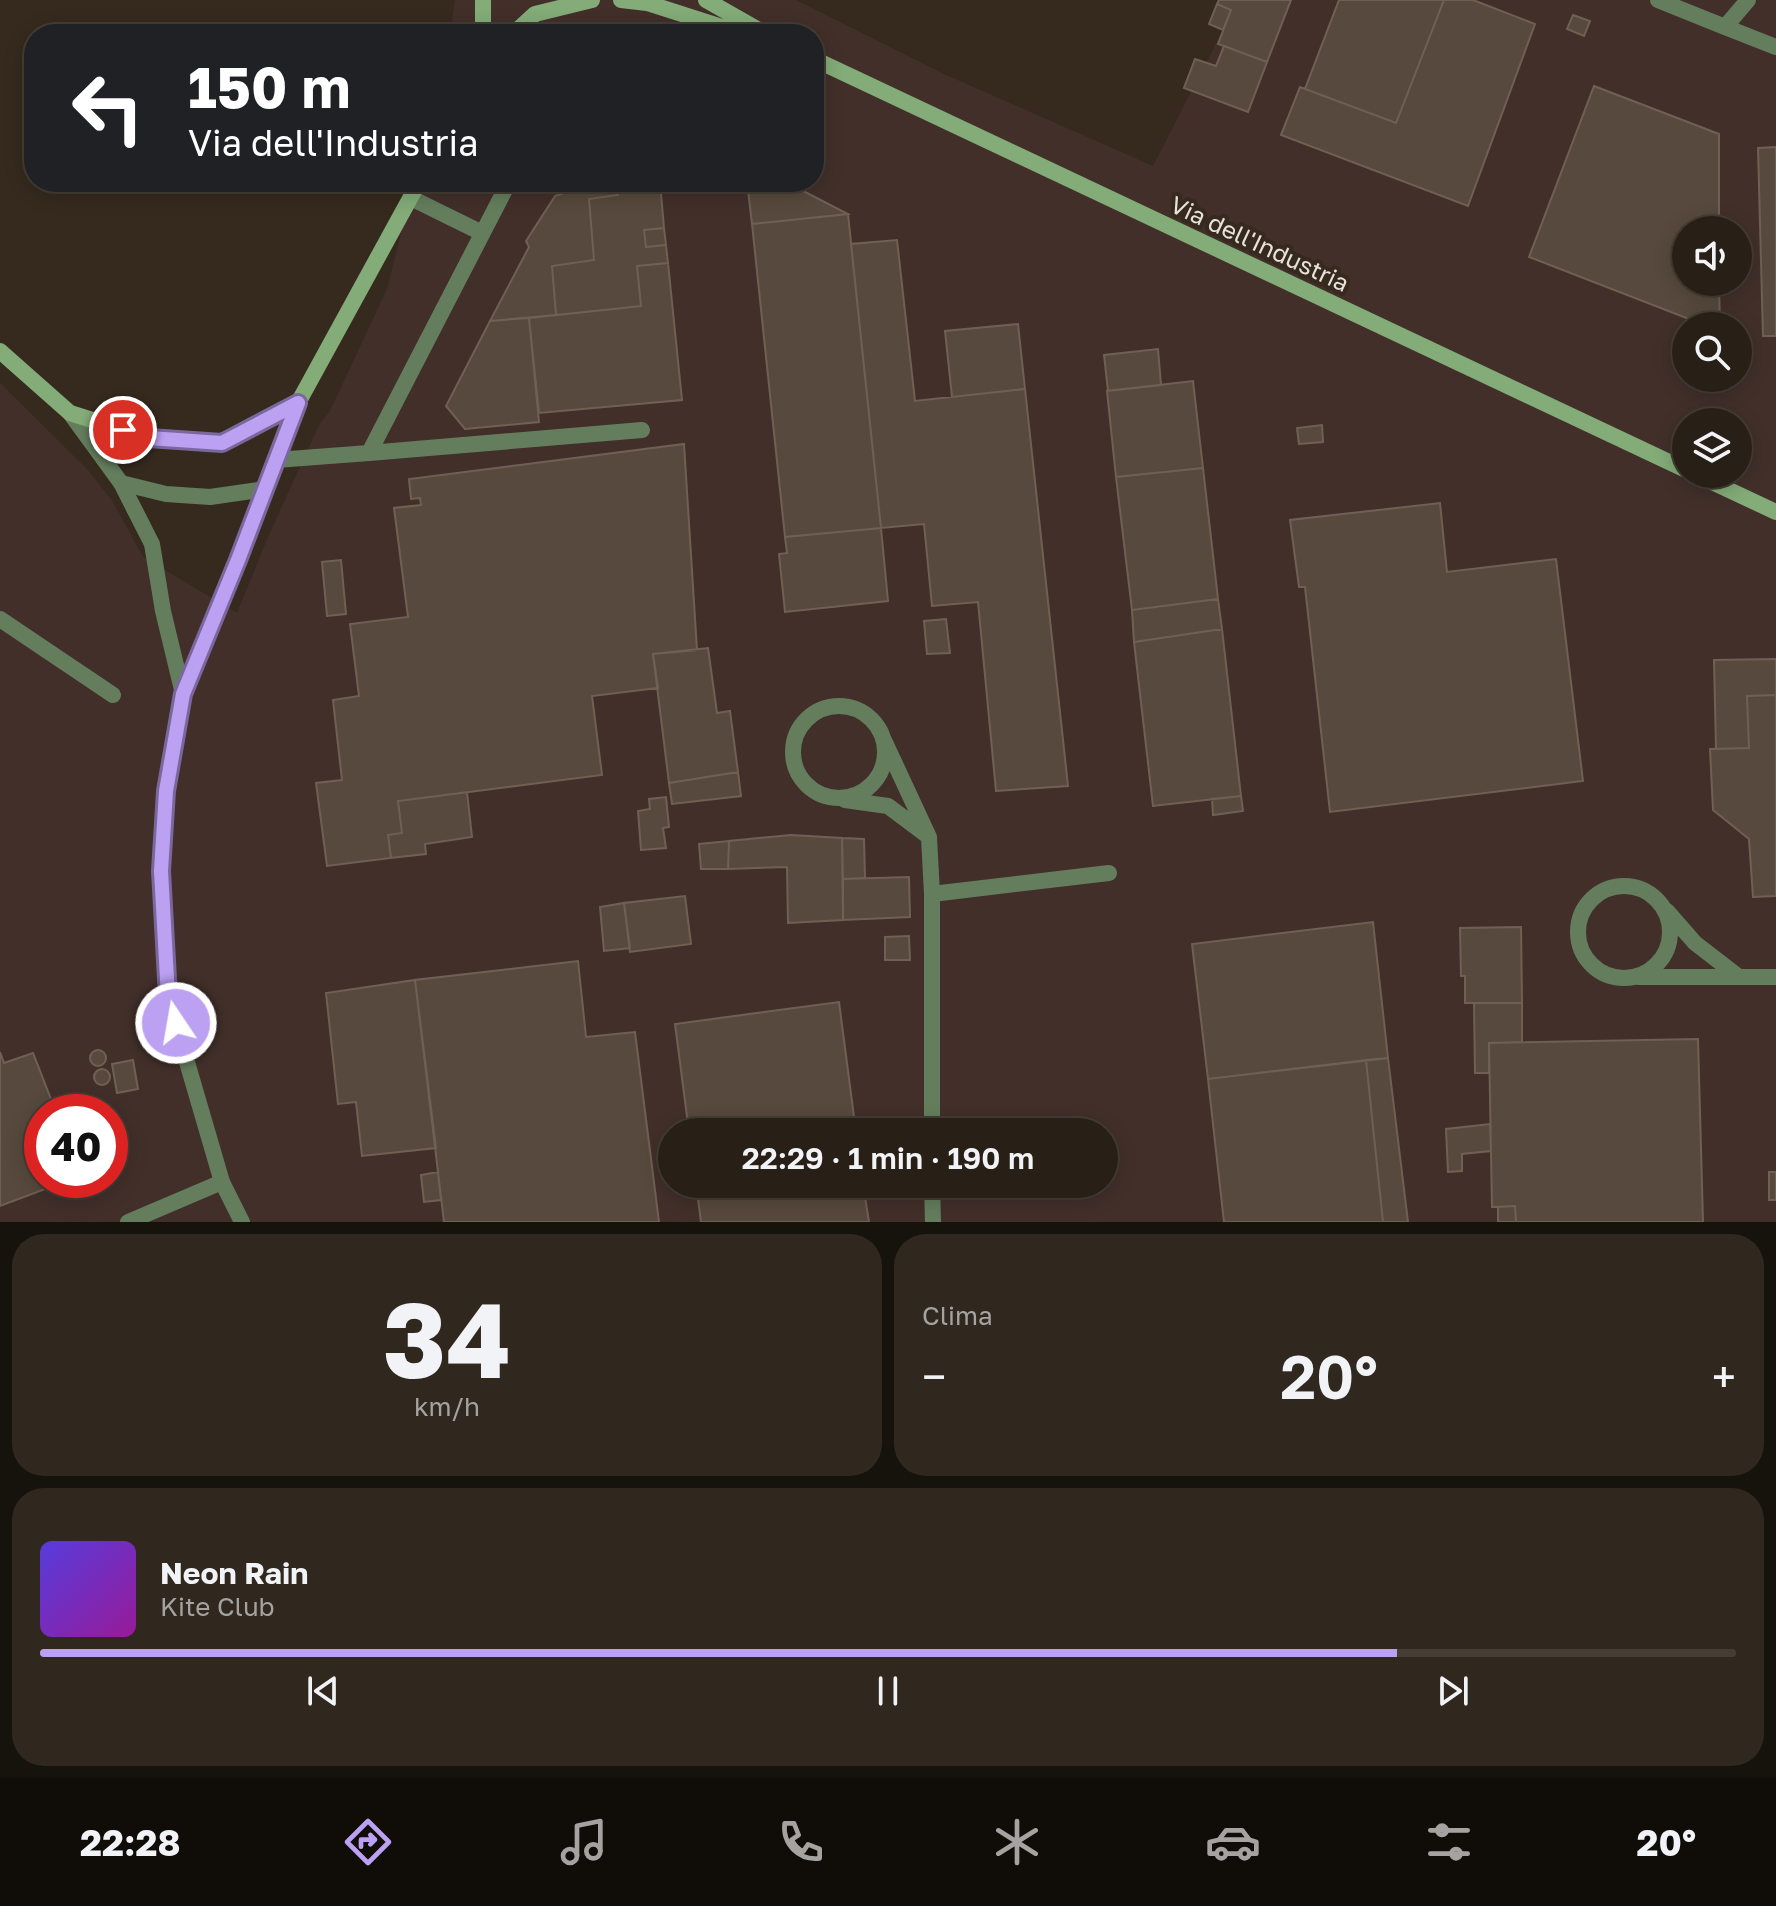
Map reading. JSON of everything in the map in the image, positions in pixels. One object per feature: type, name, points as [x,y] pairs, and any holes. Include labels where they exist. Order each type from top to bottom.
[{"type":"main road","points":[[483,0],[483,24]]},
{"type":"main road","points":[[524,24],[535,14],[592,0]]},
{"type":"main road","points":[[621,0],[647,3],[713,24]]},
{"type":"main road","points":[[706,0],[748,24]]},
{"type":"main road","name":"Via dell'Industria","points":[[824,64],[1672,463]]},
{"type":"main road","points":[[0,351],[70,413],[149,438],[222,443],[298,403],[414,192]]},
{"type":"main road","points":[[1725,488],[1776,512]]},
{"type":"street","points":[[1658,0],[1776,47]]},
{"type":"street","points":[[1725,27],[1748,0]]},
{"type":"street","points":[[369,453],[504,192]]},
{"type":"street","points":[[411,198],[482,233]]},
{"type":"street","points":[[242,1222],[222,1182],[168,997],[161,871],[166,791],[183,694],[298,403]]},
{"type":"street","points":[[70,413],[121,483],[152,544],[163,611],[183,694]]},
{"type":"street","points":[[276,460],[642,430]]},
{"type":"street","points":[[121,483],[166,494],[210,497],[265,489]]},
{"type":"street","points":[[0,619],[113,695]]},
{"type":"street","points":[[929,837],[888,806],[835,798],[820,794],[808,786],[799,775],[794,761],[798,732],[806,720],[818,711],[849,707],[875,724],[929,837],[932,1118]]},
{"type":"street","points":[[835,798],[863,792],[874,782],[882,769],[885,754],[883,738]]},
{"type":"street","points":[[932,894],[1109,873]]},
{"type":"street","points":[[1739,977],[1695,943],[1660,903],[1634,887],[1618,886],[1604,890],[1582,912],[1578,926],[1584,954],[1593,966],[1605,973],[1619,977],[1739,977],[1776,977]]},
{"type":"street","points":[[1619,977],[1648,971],[1667,948],[1670,933],[1668,917],[1660,903]]},
{"type":"street","points":[[128,1222],[222,1182]]},
{"type":"street","points":[[932,1198],[933,1222]]},
{"type":"shaded area","points":[[455,0],[796,0],[944,74],[1153,166],[1231,10],[1217,4],[1218,0],[1776,0],[1776,1222],[0,1222],[0,383],[88,470],[113,502],[143,557],[237,613],[319,425],[330,411],[387,289],[411,192],[824,192],[824,24],[451,24]]},
{"type":"building","points":[[1219,0],[1291,0],[1267,62],[1218,44],[1231,10],[1217,4]]},
{"type":"building","points":[[1339,0],[1444,0],[1396,123],[1305,89]]},
{"type":"building","points":[[1444,0],[1473,0],[1535,24],[1468,206],[1281,135],[1300,87],[1396,123]]},
{"type":"building","points":[[1217,4],[1231,10],[1223,30],[1209,24]]},
{"type":"building","points":[[1573,15],[1590,21],[1584,36],[1567,29]]},
{"type":"building","points":[[1224,46],[1267,62],[1248,112],[1184,88],[1195,59],[1216,66]]},
{"type":"building","points":[[1594,86],[1719,134],[1719,216],[1672,216],[1672,296],[1719,296],[1720,312],[1672,312],[1529,257]]},
{"type":"building","points":[[1776,147],[1776,336],[1763,336],[1758,148]]},
{"type":"building","points":[[567,192],[618,192],[618,195],[589,199],[594,260],[552,266],[556,315],[490,321],[529,247],[526,241],[555,196]]},
{"type":"building","points":[[618,192],[661,192],[664,228],[644,230],[646,247],[666,245],[668,263],[637,266],[641,306],[556,315],[552,266],[594,260],[589,199],[618,195]]},
{"type":"building","points":[[748,192],[805,192],[848,214],[752,224]]},
{"type":"building","points":[[848,214],[881,528],[785,537],[752,224]]},
{"type":"building","points":[[664,228],[666,245],[646,247],[644,230]]},
{"type":"building","points":[[897,240],[915,401],[1025,389],[1068,786],[996,791],[978,602],[932,606],[924,524],[881,528],[851,244]]},
{"type":"building","points":[[668,263],[682,400],[539,413],[529,318],[641,306],[637,266]]},
{"type":"building","points":[[529,318],[539,422],[465,429],[446,406],[490,321]]},
{"type":"building","points":[[1018,324],[1025,389],[952,397],[945,331]]},
{"type":"building","points":[[1158,349],[1161,385],[1108,391],[1104,355]]},
{"type":"building","points":[[1193,381],[1203,468],[1116,477],[1107,391]]},
{"type":"building","points":[[1322,425],[1323,442],[1299,444],[1297,428]]},
{"type":"building","points":[[684,444],[697,650],[653,654],[658,688],[592,696],[602,775],[398,801],[402,833],[388,835],[391,858],[327,866],[316,783],[342,780],[333,700],[359,696],[350,624],[408,617],[394,508],[421,505],[420,498],[411,499],[409,479]]},
{"type":"building","points":[[1203,468],[1218,599],[1132,610],[1116,477]]},
{"type":"building","points":[[1440,503],[1447,572],[1556,559],[1583,781],[1330,812],[1305,587],[1299,587],[1290,520]]},
{"type":"building","points":[[881,528],[888,601],[785,612],[779,554],[787,553],[785,537]]},
{"type":"building","points":[[341,560],[346,614],[327,616],[322,562]]},
{"type":"building","points":[[1218,599],[1222,629],[1134,642],[1132,610]]},
{"type":"building","points":[[946,619],[950,653],[927,654],[924,621]]},
{"type":"building","points":[[1222,629],[1241,796],[1153,806],[1134,642]]},
{"type":"building","points":[[708,648],[717,713],[730,711],[738,772],[669,783],[653,654]]},
{"type":"building","points":[[1776,659],[1776,695],[1747,696],[1749,748],[1716,749],[1714,660]]},
{"type":"building","points":[[1776,695],[1776,896],[1753,897],[1749,839],[1713,810],[1710,749],[1749,748],[1747,696]]},
{"type":"building","points":[[738,772],[741,796],[672,804],[669,783]]},
{"type":"building","points":[[467,792],[472,837],[425,844],[426,854],[391,858],[388,835],[402,833],[398,801]]},
{"type":"building","points":[[1241,796],[1243,811],[1213,815],[1212,799]]},
{"type":"building","points":[[666,797],[669,827],[663,828],[666,848],[641,850],[638,811],[650,809],[649,799]]},
{"type":"building","points":[[791,835],[842,838],[843,920],[788,923],[787,867],[728,869],[729,841]]},
{"type":"building","points":[[842,838],[864,839],[865,878],[843,879]]},
{"type":"building","points":[[729,841],[728,869],[701,869],[699,844]]},
{"type":"building","points":[[909,877],[910,917],[843,920],[843,879]]},
{"type":"building","points":[[685,896],[691,944],[630,952],[624,903]]},
{"type":"building","points":[[624,903],[630,948],[604,951],[600,907]]},
{"type":"building","points":[[1373,922],[1388,1058],[1208,1079],[1192,944]]},
{"type":"building","points":[[1521,927],[1522,1003],[1465,1003],[1460,928]]},
{"type":"building","points":[[909,936],[910,960],[885,960],[885,937]]},
{"type":"building","points":[[578,961],[586,1037],[635,1032],[659,1222],[444,1222],[415,980]]},
{"type":"building","points":[[415,980],[436,1148],[362,1156],[356,1102],[338,1104],[326,993]]},
{"type":"building","points":[[839,1002],[854,1118],[687,1118],[675,1024]]},
{"type":"building","points":[[1474,1003],[1522,1003],[1522,1042],[1489,1043],[1489,1073],[1475,1073]]},
{"type":"building","points":[[1698,1039],[1703,1222],[1516,1222],[1515,1206],[1492,1207],[1489,1043]]},
{"type":"building","points":[[98,1050],[104,1052],[104,1064],[98,1066],[92,1064],[90,1058],[92,1052]]},
{"type":"building","points":[[0,1052],[4,1063],[33,1053],[49,1094],[24,1094],[24,1197],[0,1206]]},
{"type":"building","points":[[1388,1058],[1408,1222],[1383,1222],[1366,1060]]},
{"type":"building","points":[[133,1060],[138,1089],[117,1093],[112,1064]]},
{"type":"building","points":[[1366,1060],[1383,1222],[1224,1222],[1208,1079]]},
{"type":"building","points":[[102,1069],[108,1071],[108,1083],[102,1085],[96,1083],[94,1077],[96,1071]]},
{"type":"building","points":[[1490,1124],[1491,1151],[1462,1154],[1462,1171],[1448,1172],[1446,1129]]},
{"type":"building","points":[[438,1172],[441,1200],[424,1202],[421,1175]]},
{"type":"building","points":[[1769,1172],[1776,1172],[1776,1200],[1769,1200]]},
{"type":"building","points":[[698,1198],[865,1198],[869,1222],[701,1222]]},
{"type":"building","points":[[1515,1206],[1516,1222],[1498,1222],[1498,1207]]},
{"type":"route","points":[[123,430],[149,438],[222,443],[298,403],[183,694],[166,791],[161,871],[168,997],[176,1023]]}]
